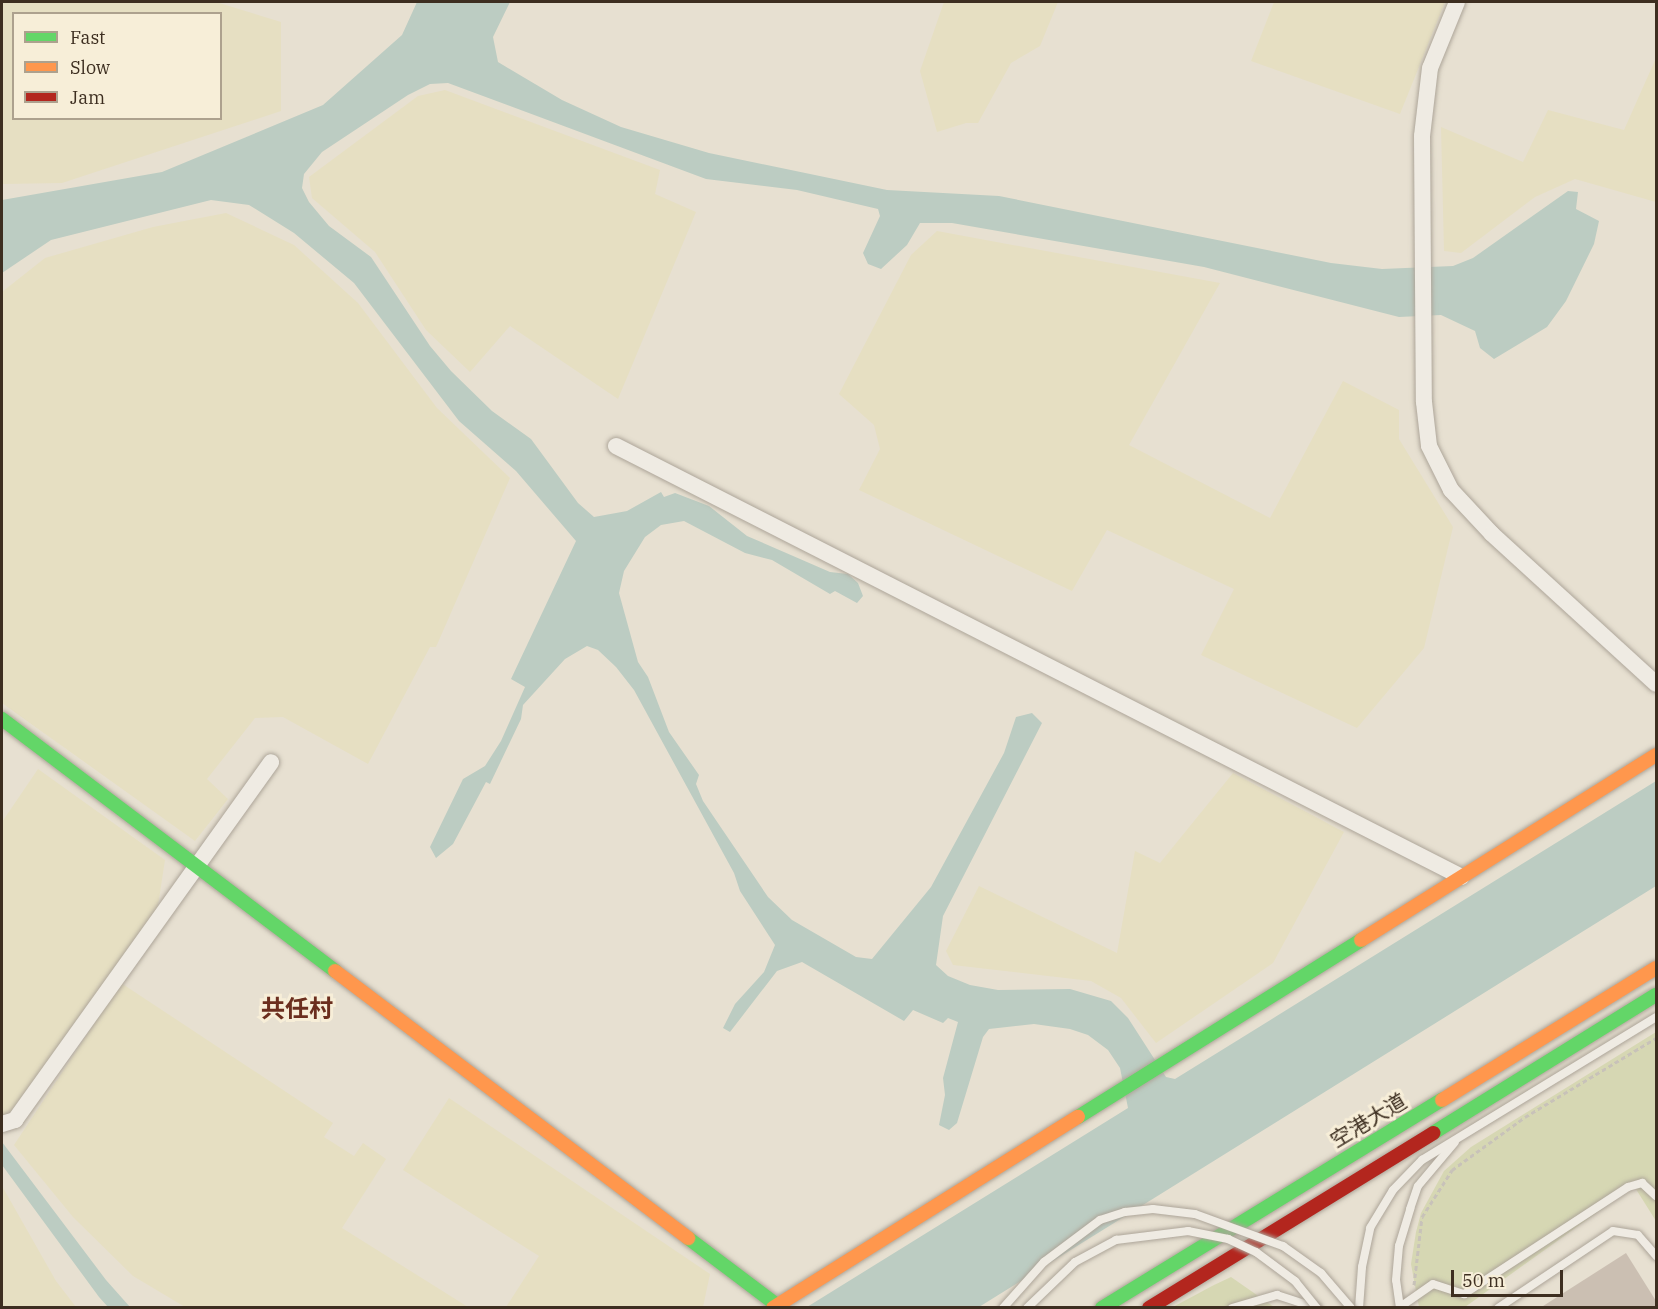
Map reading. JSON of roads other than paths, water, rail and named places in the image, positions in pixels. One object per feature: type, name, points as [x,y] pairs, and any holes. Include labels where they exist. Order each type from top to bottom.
[{"type":"main road","points":[[2,719],[775,1306],[1656,755]]},
{"type":"main road","name":"空港大道","points":[[1102,1308],[1656,968]]},
{"type":"main road","points":[[1149,1308],[1656,995]]},
{"type":"street","points":[[1457,2],[1430,68],[1422,136],[1424,402],[1429,446],[1451,490],[1492,534],[1656,684]]},
{"type":"street","points":[[616,446],[1462,877]]},
{"type":"street","points":[[2,1124],[15,1120],[271,762]]},
{"type":"lane","points":[[1359,1308],[1362,1267],[1370,1228],[1387,1200],[1422,1160],[1464,1132],[1656,1017]]},
{"type":"lane","points":[[1464,1132],[1418,1185],[1399,1246],[1396,1280],[1400,1307],[1433,1284],[1464,1294],[1628,1187],[1642,1183],[1656,1196]]},
{"type":"lane","points":[[1003,1308],[1044,1262],[1100,1220],[1154,1209],[1195,1214],[1283,1246],[1321,1273],[1351,1308]]},
{"type":"lane","points":[[1498,1308],[1613,1231],[1638,1235],[1656,1256]]},
{"type":"lane","points":[[1027,1308],[1075,1262],[1116,1240],[1188,1232],[1228,1239],[1256,1252],[1295,1281],[1317,1308]]},
{"type":"lane","points":[[1232,1308],[1277,1295],[1317,1308]]},
{"type":"district","name":"共任村","points":[[297,1009]]}]
